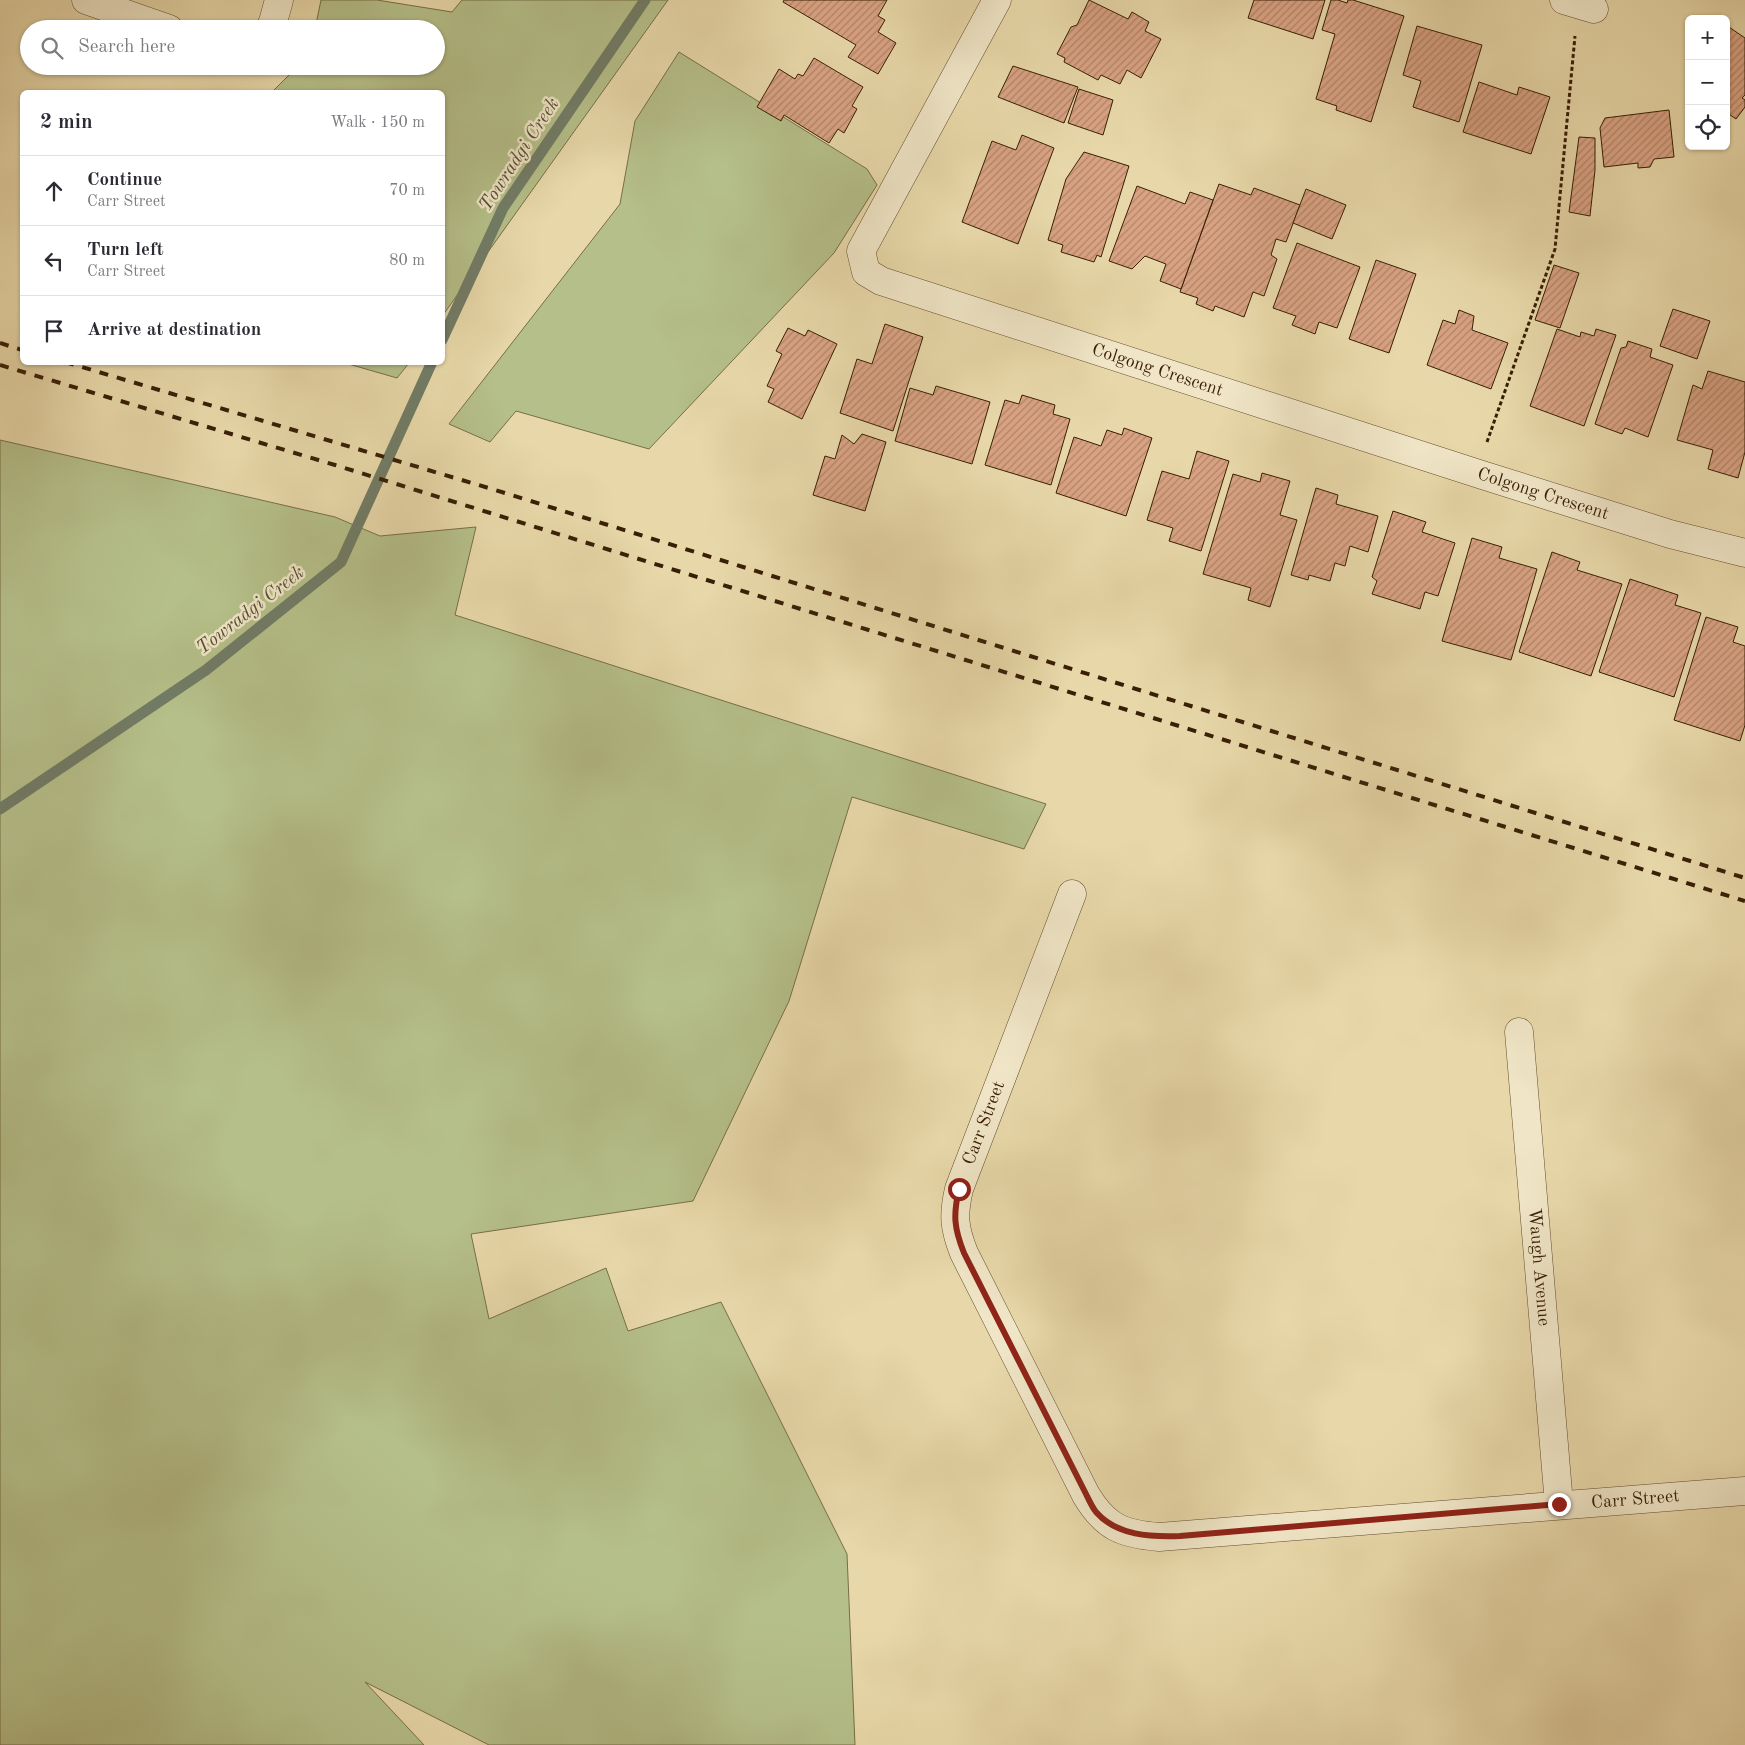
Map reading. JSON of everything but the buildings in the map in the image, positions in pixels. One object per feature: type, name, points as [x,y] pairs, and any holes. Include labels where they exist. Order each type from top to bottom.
[{"type":"street","points":[[86,0],[143,20]]},
{"type":"street","points":[[274,20],[279,0]]},
{"type":"street","name":"Colgong Crescent","points":[[997,0],[860,251],[866,272],[881,281],[1479,474],[1670,534],[1745,553]]},
{"type":"street","name":"Carr Street","points":[[1072,894],[959,1189],[954,1221],[957,1236],[964,1253],[1096,1512],[1110,1524],[1126,1531],[1142,1536],[1159,1537],[1559,1504],[1745,1491]]},
{"type":"street","name":"Waugh Avenue","points":[[1519,1032],[1559,1504]]},
{"type":"path","points":[[1479,474],[1487,441],[1555,249],[1578,4]]},
{"type":"green space","points":[[321,0],[377,0],[452,12],[462,0],[668,0],[445,312],[445,90],[274,90],[289,75],[445,75],[445,20],[317,20]]},
{"type":"green space","points":[[679,52],[867,169],[877,185],[834,253],[649,449],[516,411],[490,442],[449,424],[620,204],[635,121]]},
{"type":"green space","points":[[352,365],[407,365],[397,378]]},
{"type":"green space","points":[[0,440],[335,517],[380,536],[476,527],[455,615],[1046,804],[1024,849],[852,797],[789,1001],[693,1201],[471,1234],[489,1319],[606,1268],[628,1331],[721,1302],[847,1554],[855,1745],[489,1745],[365,1682],[424,1745],[0,1745]]},
{"type":"waterway","name":"Towradgi Creek","points":[[445,334],[503,208],[645,0]]},
{"type":"waterway","name":"Towradgi Creek","points":[[0,809],[206,670],[341,562],[431,365]]},
{"type":"railway","points":[[0,343],[20,349]]},
{"type":"railway","points":[[0,365],[335,465],[1745,901]]},
{"type":"railway","points":[[75,365],[492,489],[1745,878]]},
{"type":"route","points":[[959,1189],[954,1221],[957,1236],[964,1253],[1086,1494],[1096,1512],[1110,1524],[1142,1536],[1159,1537],[1559,1504]]}]
